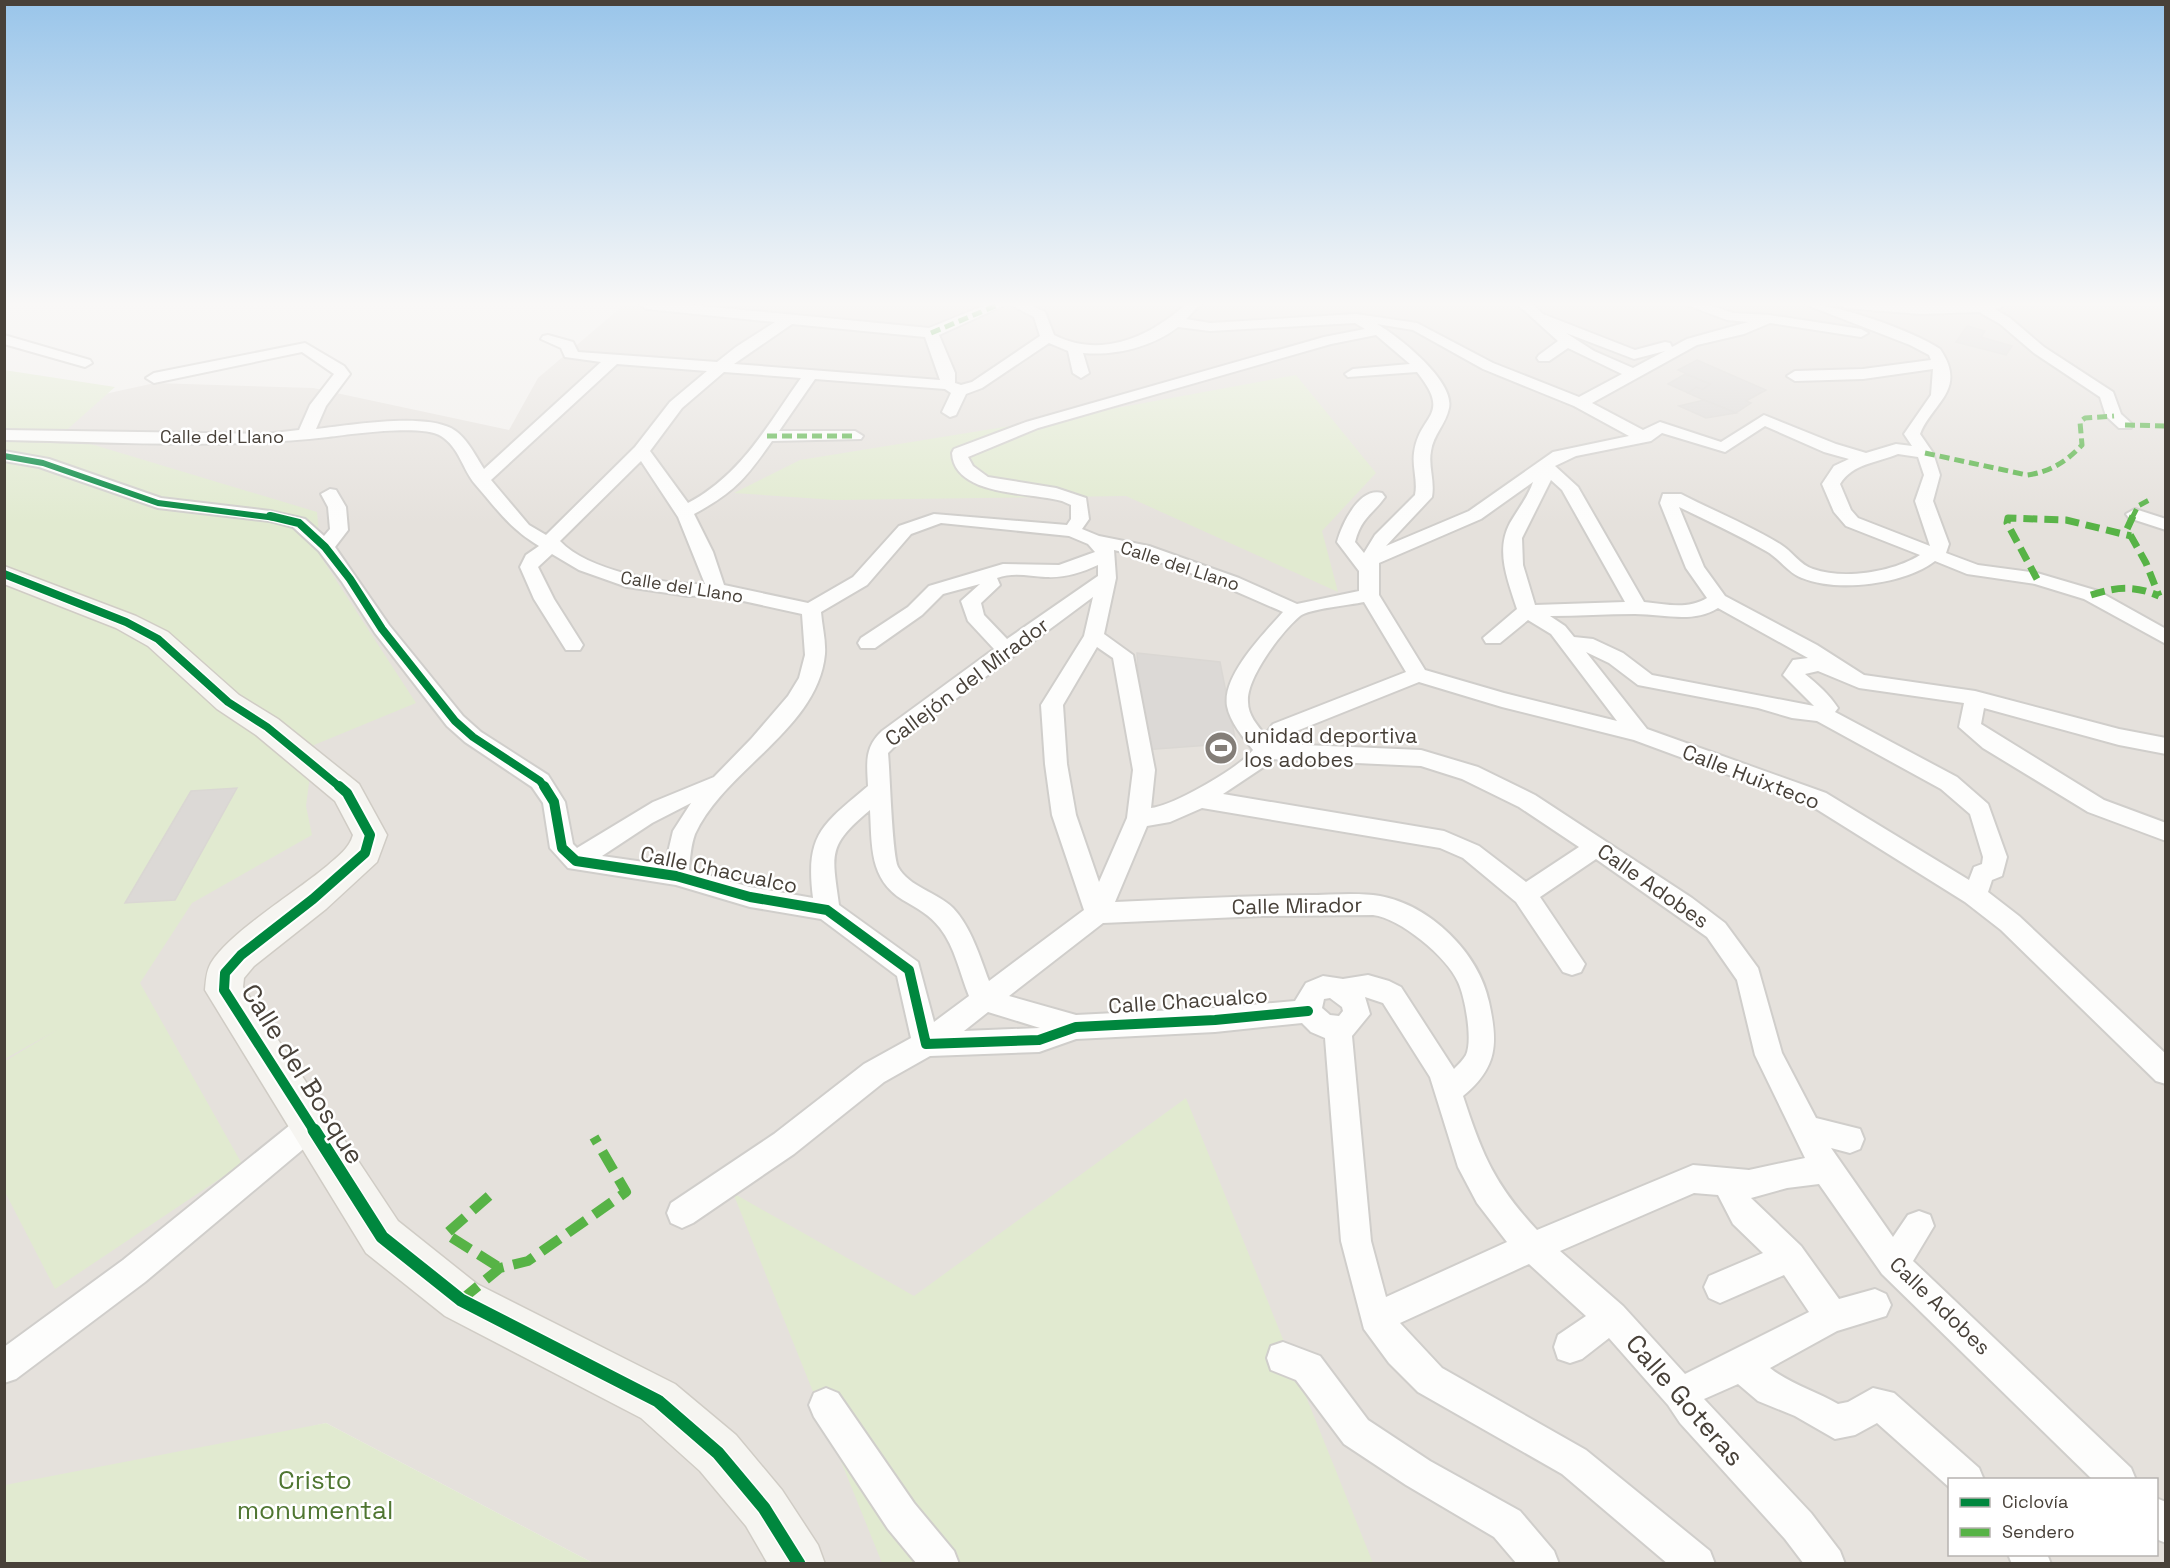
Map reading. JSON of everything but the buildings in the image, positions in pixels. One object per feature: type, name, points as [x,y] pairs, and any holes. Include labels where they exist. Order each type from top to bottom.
[{"type":"street","points":[[305,435],[318,405],[340,377]]},
{"type":"street","points":[[481,480],[592,377]]},
{"type":"street","points":[[573,645],[544,599],[529,567],[533,559],[641,451],[676,405],[708,377]]},
{"type":"street","points":[[683,513],[731,485],[809,377]]},
{"type":"street","points":[[852,377],[954,388],[977,385],[989,377]]},
{"type":"street","points":[[949,377],[954,388],[950,412]]},
{"type":"street","points":[[1072,531],[1080,519],[1080,502],[1043,490],[980,480],[962,463],[960,453],[1032,425],[1199,377]]},
{"type":"street","points":[[1139,818],[1162,816],[1200,799],[1257,760],[1281,729],[1418,675],[1369,595],[1369,565],[1386,533],[1423,497],[1426,488],[1421,472],[1422,450],[1443,406],[1439,394],[1428,377]]},
{"type":"street","points":[[1516,377],[1580,403],[1645,438]]},
{"type":"street","points":[[1580,403],[1629,377]]},
{"type":"street","points":[[1886,384],[1891,377]]},
{"type":"street","points":[[1859,681],[1810,650],[1718,600],[1695,568],[1669,498],[1675,498],[1775,548],[1810,575],[1873,578],[1897,576],[1939,550],[1940,544],[1924,501],[1932,475],[1924,453],[1912,434],[1914,426],[1937,399],[1941,387],[1940,377]]},
{"type":"street","points":[[2082,377],[2106,395],[2114,416],[2125,425]]},
{"type":"street","points":[[1369,565],[1475,515],[1545,466],[1572,451],[1645,438],[1665,426],[1719,447],[1725,447],[1764,420],[1824,446],[1864,458],[1872,459],[1896,449],[1924,453]]},
{"type":"street","name":"Calle del Llano","points":[[4,435],[265,439],[376,427],[430,427],[446,432],[457,441],[481,480],[523,529],[586,566],[627,581],[688,590],[716,589],[811,609],[860,581],[905,530],[940,518],[1072,531],[1101,546],[1143,550],[1232,582],[1295,610]]},
{"type":"street","points":[[767,436],[855,436]]},
{"type":"street","points":[[641,451],[655,466],[701,541],[716,589]]},
{"type":"street","points":[[4,456],[44,463],[158,503],[270,516],[299,523],[325,547],[350,579],[382,629],[455,721],[473,737],[540,781],[554,802],[562,848],[576,861],[644,816],[682,795],[718,784]]},
{"type":"street","points":[[1864,458],[1840,470],[1830,484],[1848,519],[1974,570],[2037,579],[2091,595],[2166,638]]},
{"type":"street","points":[[1545,466],[1569,487],[1638,608]]},
{"type":"street","points":[[1545,466],[1545,478],[1513,537],[1512,549],[1527,611],[1558,630],[1639,734]]},
{"type":"street","points":[[325,547],[339,530],[337,507],[330,494]]},
{"type":"street","points":[[1369,565],[1346,542],[1350,525],[1365,505],[1376,496]]},
{"type":"street","points":[[2135,514],[2166,525]]},
{"type":"street","points":[[1899,541],[1934,530]]},
{"type":"street","points":[[1098,913],[1064,815],[1056,764],[1052,705],[1094,636],[1107,578],[1101,546]]},
{"type":"street","points":[[868,643],[915,611],[936,590],[986,579],[997,569],[1010,567],[1056,571],[1077,568],[1101,546]]},
{"type":"street","name":"Calle del Bosque","points":[[4,574],[126,622],[158,639],[228,702],[267,727],[347,793],[370,835],[365,853],[313,899],[282,920],[241,955],[225,973],[224,990],[382,1237],[460,1300],[658,1401],[718,1453],[764,1508],[800,1563]]},
{"type":"street","name":"Callejón del Mirador","points":[[983,999],[954,928],[943,914],[897,884],[889,876],[885,864],[878,753],[884,740],[913,722],[1006,650],[1107,578]]},
{"type":"street","points":[[986,579],[992,585],[971,601],[975,617],[1006,650]]},
{"type":"street","points":[[1265,751],[1242,720],[1236,702],[1244,675],[1295,610],[1369,595]]},
{"type":"street","points":[[1493,638],[1527,611],[1638,608],[1683,612],[1701,610],[1718,600]]},
{"type":"street","points":[[676,876],[685,833],[718,784],[784,717],[806,682],[815,656],[811,609]]},
{"type":"street","points":[[682,1213],[784,1144],[874,1073],[926,1044],[1098,913],[1139,818],[1144,770],[1123,655],[1094,636]]},
{"type":"street","points":[[1569,644],[1586,644],[1616,658],[1645,680],[1759,701],[1792,711],[1821,714],[1949,783],[1980,810],[1995,857],[1994,869],[1983,874],[1974,895]]},
{"type":"street","points":[[1821,714],[1827,708],[1815,693],[1793,675],[1800,665],[1821,664],[1859,681],[1975,698],[2119,737],[2166,746]]},
{"type":"street","name":"Calle Huixteco","points":[[1418,675],[1502,700],[1639,734],[1818,799],[1974,895],[2010,923],[2166,1072]]},
{"type":"street","points":[[1975,698],[1970,727],[1991,743],[2096,807],[2166,832]]},
{"type":"street","name":"Calle Adobes","points":[[1265,751],[1421,758],[1470,773],[1527,801],[1683,905],[1716,930],[1749,976],[1769,1054],[1826,1169],[1893,1263],[2118,1478]]},
{"type":"street","points":[[827,910],[823,867],[825,843],[841,824],[879,790]]},
{"type":"street","points":[[1200,799],[1443,840],[1471,852],[1525,895],[1572,964]]},
{"type":"street","points":[[1525,895],[1597,847]]},
{"type":"street","name":"Calle Chacualco","points":[[576,861],[676,876],[750,897],[827,910],[909,970],[926,1044],[1039,1040],[1076,1027],[1215,1020],[1308,1011]]},
{"type":"street","name":"Calle Mirador","points":[[1098,913],[1270,905],[1382,906],[1410,919],[1454,956],[1470,977],[1485,1040],[1479,1060],[1467,1077],[1448,1091]]},
{"type":"street","points":[[1344,990],[1358,984],[1382,989],[1392,995],[1442,1073],[1448,1091]]},
{"type":"street","points":[[1323,987],[1344,990],[1357,1006],[1357,1014],[1353,1021],[1338,1029],[1319,1024],[1308,1011],[1307,1003],[1315,991],[1323,987]]},
{"type":"street","points":[[983,999],[1076,1027]]},
{"type":"street","points":[[1338,1029],[1356,1241],[1375,1318],[1401,1351],[1430,1380],[1574,1462],[1697,1563]]},
{"type":"street","name":"Calle Goteras","points":[[1448,1091],[1468,1157],[1488,1193],[1508,1221],[1532,1247],[1612,1317],[1680,1393],[1692,1411],[1798,1526],[1827,1563]]},
{"type":"street","name":"Calle del Bosque","points":[[4,1367],[134,1271],[310,1126]]},
{"type":"street","points":[[1807,1130],[1850,1139]]},
{"type":"street","points":[[1375,1318],[1532,1247],[1693,1179],[1749,1184],[1787,1174],[1826,1169]]},
{"type":"street","points":[[1727,1182],[1744,1214],[1790,1257],[1832,1317]]},
{"type":"street","points":[[1893,1263],[1919,1226]]},
{"type":"street","points":[[1720,1287],[1790,1257]]},
{"type":"street","points":[[1680,1393],[1742,1365],[1832,1317],[1875,1305]]},
{"type":"street","points":[[1570,1347],[1612,1317]]},
{"type":"street","points":[[1283,1358],[1308,1368],[1356,1432],[1418,1473],[1507,1524],[1541,1563]]},
{"type":"street","points":[[1742,1365],[1770,1389],[1806,1404],[1835,1422],[1855,1418],[1873,1405],[1882,1405],[1967,1478]]},
{"type":"street","points":[[826,1405],[901,1516],[941,1563]]},
{"type":"shaded area","points":[[539,377],[2165,377],[2165,1563],[593,1563],[326,1423],[5,1499],[4,416],[155,383],[313,388],[509,430]]},
{"type":"green space","points":[[4,377],[51,377],[115,387],[61,435],[317,512],[321,557],[416,703],[314,745],[306,806],[312,835],[192,903],[140,983],[242,1164],[55,1289],[5,1192],[5,1061],[57,1030],[5,1059]]},
{"type":"green space","points":[[1284,377],[1298,377],[1376,473],[1322,531],[1338,592],[1126,496],[835,500],[734,493],[800,460],[1073,416]]},
{"type":"green space","points":[[1186,1098],[1373,1563],[882,1563],[733,1193],[914,1296]]},
{"type":"green space","name":"Cristo monumental","points":[[326,1423],[593,1563],[5,1563],[5,1485]]},
{"type":"marked path","points":[[1925,453],[2027,475],[2035,474],[2058,466],[2082,445],[2080,422],[2085,418],[2114,416]]},
{"type":"marked path","points":[[2125,425],[2166,426]]},
{"type":"marked path","points":[[767,436],[855,436]]},
{"type":"marked path","points":[[2151,499],[2138,506],[2127,529],[2146,563],[2159,596]]},
{"type":"marked path","points":[[2037,579],[2007,523],[2008,518],[2066,520],[2131,536]]},
{"type":"marked path","points":[[2091,595],[2110,589],[2133,587],[2159,596]]},
{"type":"marked path","points":[[461,1300],[500,1268],[528,1261],[626,1192],[594,1137]]},
{"type":"marked path","points":[[489,1196],[446,1234],[500,1268]]},
{"type":"cycle path","points":[[4,456],[43,463],[158,503],[270,516],[299,523],[325,547],[350,579],[382,629],[455,721],[473,737],[540,781],[554,802],[562,848],[576,861],[676,876],[750,897],[827,910],[909,970],[926,1044],[1039,1040],[1076,1027],[1135,1022],[1215,1020],[1308,1011]]},
{"type":"cycle path","points":[[4,574],[126,622],[158,639],[228,702],[267,727],[347,793],[370,835],[365,853],[313,899],[283,920],[241,955],[225,973],[224,990],[382,1237],[461,1300],[658,1401],[718,1453],[764,1508],[799,1564]]},
{"type":"place","name":"unidad deportiva los adobes","points":[[1221,748]]}]
